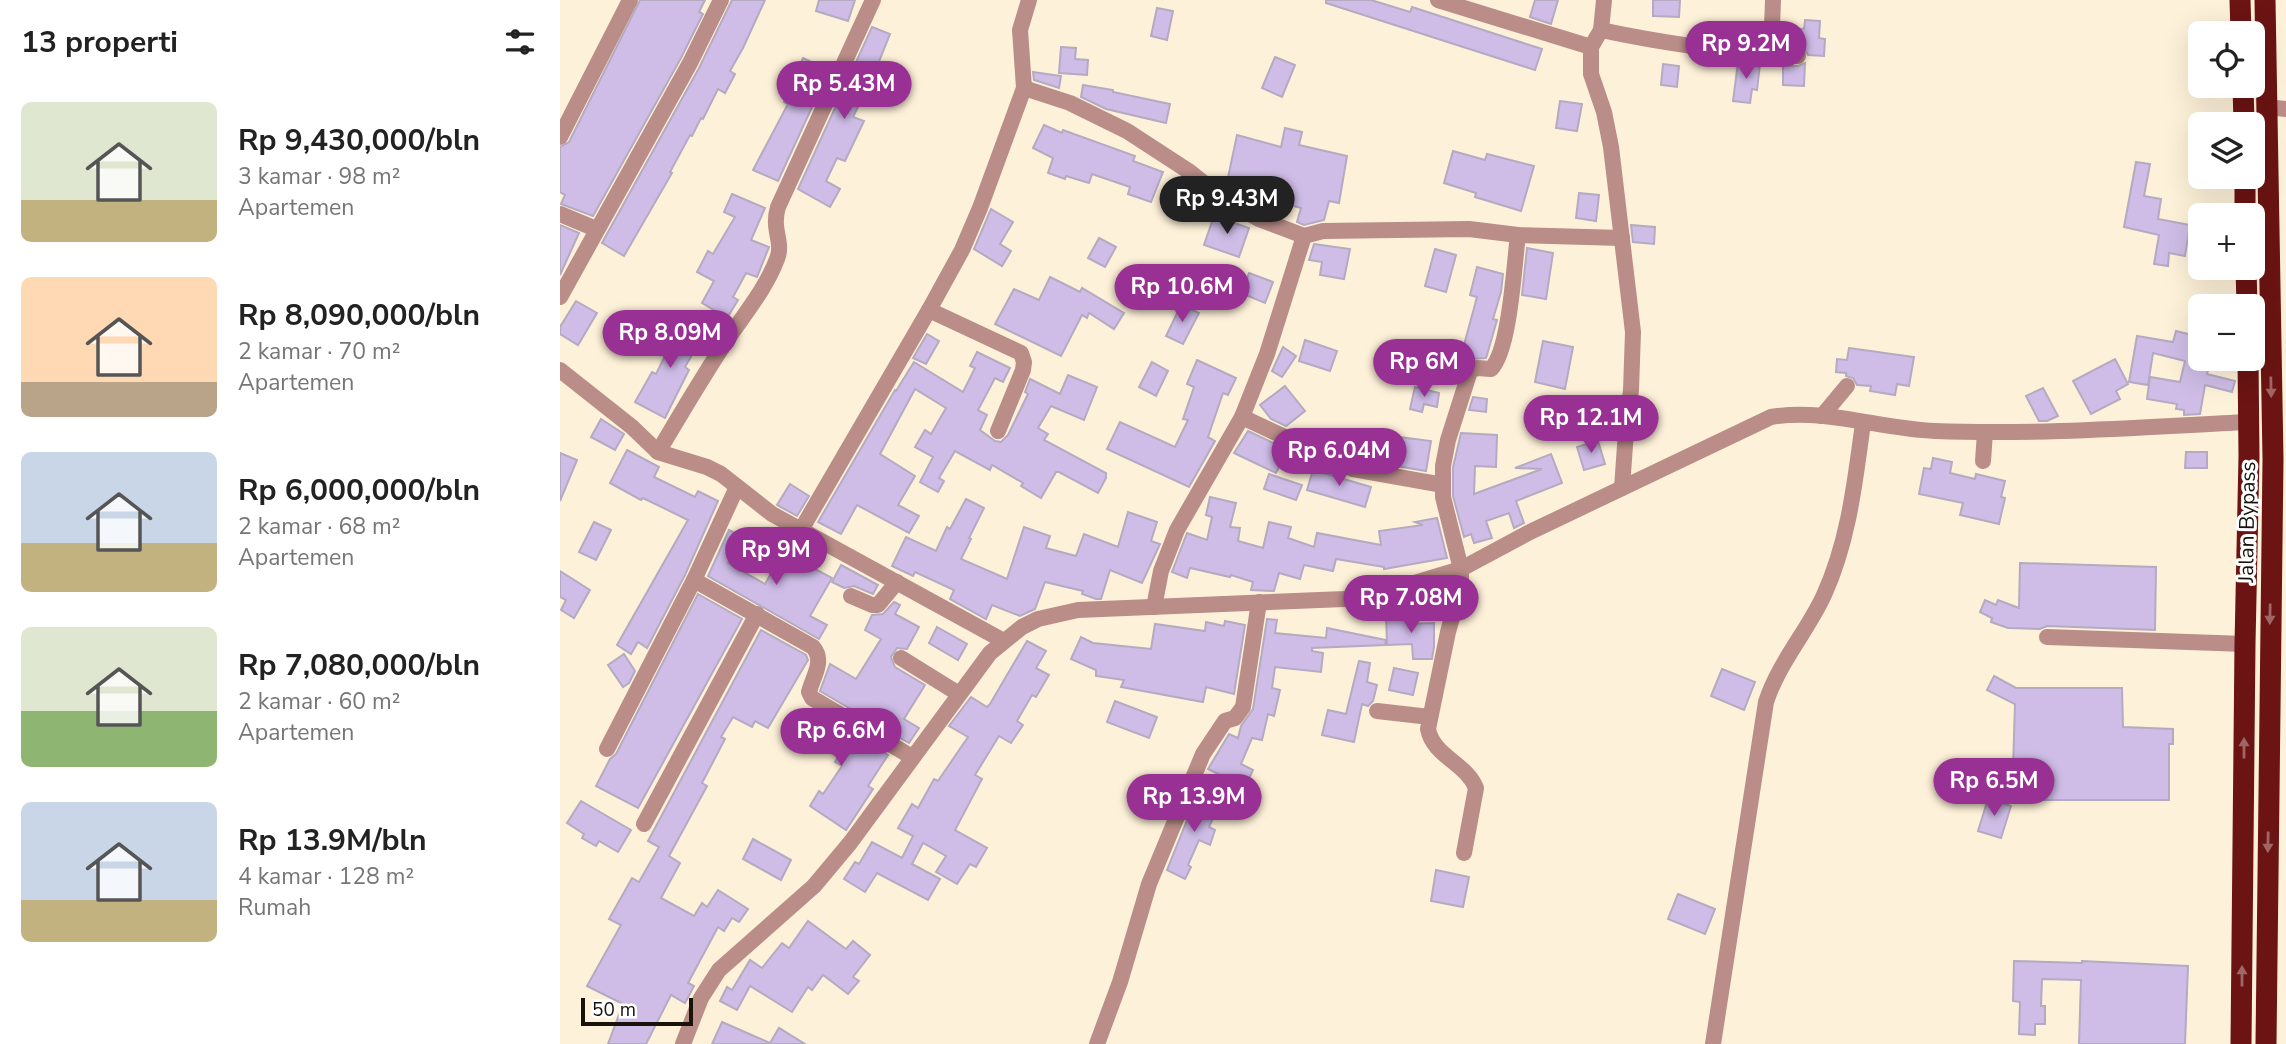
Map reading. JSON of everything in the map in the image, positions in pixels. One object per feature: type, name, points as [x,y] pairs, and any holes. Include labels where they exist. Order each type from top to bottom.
[{"type":"highway","points":[[2240,0],[2241,21]]},
{"type":"highway","name":"Jalan Bypass","points":[[2265,0],[2276,108],[2280,461],[2277,718],[2266,1044]]},
{"type":"highway","name":"Jalan Bypass","points":[[2241,1044],[2248,371]]},
{"type":"street","points":[[560,137],[630,0]]},
{"type":"street","points":[[560,298],[690,63],[721,0]]},
{"type":"street","points":[[658,452],[721,348],[755,300],[776,262],[780,251],[774,219],[778,207],[873,0]]},
{"type":"street","points":[[801,530],[929,310],[962,250],[980,208],[1024,88],[1020,30],[1028,0]]},
{"type":"street","points":[[1438,0],[1591,47]]},
{"type":"street","points":[[1604,0],[1601,30],[1591,47],[1591,74],[1604,112],[1611,147],[1633,332],[1622,488]]},
{"type":"street","points":[[1771,55],[1773,0]]},
{"type":"street","points":[[1601,30],[1729,52],[1798,56]]},
{"type":"street","points":[[1024,88],[1070,103],[1118,126],[1162,152],[1234,205],[1259,219],[1304,236],[1324,231],[1469,229],[1518,235],[1622,238]]},
{"type":"street","points":[[560,214],[596,229]]},
{"type":"street","points":[[1464,853],[1476,788],[1472,778],[1437,749],[1430,739],[1428,729],[1458,596],[1461,569],[1444,496],[1443,466],[1448,440],[1468,376],[1473,369],[1491,369],[1499,358],[1518,235]]},
{"type":"street","points":[[1154,607],[1161,571],[1177,530],[1242,417],[1267,354],[1304,236]]},
{"type":"street","points":[[929,310],[1021,353],[1023,370],[998,431]]},
{"type":"street","points":[[560,370],[632,427],[658,452],[721,474],[772,514],[1002,640]]},
{"type":"street","points":[[1822,416],[1847,386]]},
{"type":"street","points":[[683,1044],[701,998],[719,970],[814,886],[850,843],[990,653],[1002,640],[1022,627],[1057,614],[1078,610],[1344,599],[1408,585],[1461,569],[1530,532],[1764,420],[1796,414],[1931,431],[1985,432],[2048,433],[2249,422]]},
{"type":"street","points":[[1242,417],[1353,469],[1443,485]]},
{"type":"street","points":[[1713,1044],[1766,702],[1777,673],[1824,597],[1837,564],[1850,512],[1863,423]]},
{"type":"street","points":[[1983,461],[1985,432]]},
{"type":"street","points":[[2249,456],[2280,461]]},
{"type":"street","points":[[607,749],[694,580],[737,487]]},
{"type":"street","points":[[694,580],[813,647],[819,660],[809,692],[812,698],[912,758]]},
{"type":"street","points":[[851,596],[872,606],[878,605],[897,582]]},
{"type":"street","points":[[1097,1044],[1120,982],[1149,884],[1203,754],[1226,721],[1235,718],[1243,707],[1259,602]]},
{"type":"street","points":[[644,824],[757,614]]},
{"type":"street","points":[[2047,637],[2245,644]]},
{"type":"street","points":[[901,658],[959,694]]},
{"type":"street","points":[[1377,710],[1430,717]]},
{"type":"building","points":[[640,0],[705,0],[699,12],[703,14],[681,58],[593,216],[561,204],[565,195],[560,192],[560,147],[569,142]]},
{"type":"building","points":[[732,0],[765,0],[730,71],[735,74],[725,93],[718,89],[624,256],[602,243],[699,68]]},
{"type":"building","points":[[819,0],[855,0],[848,21],[816,11]]},
{"type":"building","points":[[1326,0],[1371,0],[1410,12],[1412,7],[1542,49],[1535,70],[1326,3]]},
{"type":"building","points":[[1535,0],[1558,0],[1551,24],[1530,17]]},
{"type":"building","points":[[1653,0],[1680,0],[1679,17],[1653,16]]},
{"type":"building","points":[[1157,8],[1173,11],[1167,40],[1151,36]]},
{"type":"building","points":[[1805,20],[1820,21],[1819,38],[1825,39],[1824,56],[1808,55],[1804,48],[1799,46],[1782,45],[1782,28],[1804,29]]},
{"type":"building","points":[[872,27],[890,34],[874,74],[879,76],[873,92],[867,89],[853,117],[864,121],[845,161],[837,158],[826,181],[840,189],[830,207],[798,189]]},
{"type":"building","points":[[1739,27],[1761,29],[1761,43],[1738,41]]},
{"type":"building","points":[[1061,47],[1076,48],[1075,59],[1088,60],[1087,75],[1059,73]]},
{"type":"building","points":[[1275,57],[1295,65],[1282,97],[1262,88]]},
{"type":"building","points":[[803,58],[820,66],[816,75],[825,79],[778,181],[753,170],[788,104],[784,102]]},
{"type":"building","points":[[1738,62],[1760,64],[1757,90],[1752,89],[1750,103],[1733,101]]},
{"type":"building","points":[[1805,63],[1804,86],[1783,85],[1783,66]]},
{"type":"building","points":[[1663,64],[1679,66],[1677,87],[1661,85]]},
{"type":"building","points":[[1033,72],[1061,76],[1059,88],[1034,80]]},
{"type":"building","points":[[1083,85],[1170,104],[1166,123],[1106,109],[1081,97]]},
{"type":"building","points":[[1560,101],[1582,104],[1577,131],[1556,128]]},
{"type":"building","points":[[1044,125],[1135,156],[1133,161],[1163,172],[1151,202],[1128,194],[1130,187],[1092,174],[1089,183],[1048,173],[1053,158],[1033,148]]},
{"type":"building","points":[[1285,128],[1302,132],[1299,145],[1347,156],[1339,203],[1329,201],[1324,220],[1304,225],[1297,222],[1301,208],[1226,187],[1237,135],[1281,147]]},
{"type":"building","points":[[1453,151],[1485,160],[1487,154],[1534,166],[1521,211],[1475,197],[1476,193],[1444,183]]},
{"type":"building","points":[[2136,162],[2150,164],[2144,196],[2161,199],[2158,219],[2188,225],[2185,256],[2169,253],[2168,266],[2154,264],[2159,235],[2124,227]]},
{"type":"building","points":[[1579,193],[1599,195],[1596,221],[1576,218]]},
{"type":"building","points":[[732,194],[765,208],[751,240],[769,247],[757,277],[746,273],[733,297],[738,300],[727,318],[702,303],[714,281],[697,272],[708,251],[713,254],[735,217],[724,212]]},
{"type":"building","points":[[991,209],[1013,222],[1000,244],[1011,251],[1002,266],[974,249]]},
{"type":"building","points":[[1214,216],[1249,228],[1239,257],[1204,245]]},
{"type":"building","points":[[560,225],[579,233],[560,275]]},
{"type":"building","points":[[1631,225],[1655,227],[1654,244],[1633,242]]},
{"type":"building","points":[[1099,238],[1116,247],[1105,267],[1088,258]]},
{"type":"building","points":[[1314,244],[1350,249],[1344,279],[1320,275],[1322,262],[1309,260]]},
{"type":"building","points":[[1527,248],[1553,253],[1546,299],[1522,295]]},
{"type":"building","points":[[1435,249],[1456,255],[1446,292],[1425,286]]},
{"type":"building","points":[[1477,267],[1503,274],[1493,319],[1497,320],[1486,358],[1471,359],[1461,356],[1477,297],[1470,295]]},
{"type":"building","points":[[1168,269],[1184,278],[1175,295],[1159,287]]},
{"type":"building","points":[[1249,273],[1273,282],[1265,303],[1241,293]]},
{"type":"building","points":[[1050,277],[1080,292],[1082,288],[1124,313],[1114,329],[1089,313],[1087,318],[1082,315],[1061,356],[995,324],[1014,289],[1039,300]]},
{"type":"building","points":[[576,301],[597,313],[578,345],[560,334],[560,327]]},
{"type":"building","points":[[1181,305],[1199,313],[1183,344],[1166,336]]},
{"type":"building","points":[[678,319],[704,334],[685,367],[689,370],[665,418],[635,402],[652,372],[656,374],[666,354],[662,351]]},
{"type":"building","points":[[2176,331],[2188,334],[2188,371],[2208,371],[2207,374],[2235,381],[2232,392],[2205,385],[2200,414],[2184,415],[2184,410],[2176,409],[2177,404],[2147,399],[2150,377],[2180,382],[2185,361],[2153,353],[2148,385],[2129,382],[2137,336],[2173,342]]},
{"type":"building","points":[[927,334],[939,341],[926,364],[913,358]]},
{"type":"building","points":[[1305,340],[1337,351],[1330,371],[1299,361]]},
{"type":"building","points":[[1543,341],[1573,347],[1565,389],[1535,382]]},
{"type":"building","points":[[1283,347],[1296,356],[1282,377],[1272,371]]},
{"type":"building","points":[[1849,348],[1914,357],[1909,386],[1897,384],[1895,395],[1870,391],[1871,386],[1857,385],[1846,373],[1836,372],[1837,359],[1847,360]]},
{"type":"building","points":[[977,352],[1010,368],[1003,382],[995,378],[978,410],[987,415],[980,430],[995,441],[1001,442],[1008,435],[1028,394],[1025,392],[1030,379],[1060,394],[1068,375],[1097,387],[1084,420],[1051,406],[1038,428],[1048,434],[1044,440],[1106,473],[1098,493],[1056,472],[1041,498],[1021,486],[1023,483],[992,465],[990,470],[955,451],[939,478],[944,481],[938,492],[920,482],[933,457],[915,447],[925,430],[931,434],[946,408],[915,389],[880,454],[915,476],[898,505],[919,516],[909,533],[857,505],[841,534],[818,522],[914,362],[963,392],[975,368],[970,366]]},
{"type":"building","points":[[2115,359],[2128,384],[2116,391],[2120,399],[2091,414],[2073,381]]},
{"type":"building","points":[[1197,360],[1236,378],[1228,395],[1223,393],[1208,437],[1215,441],[1189,487],[1107,449],[1120,422],[1175,447],[1188,420],[1183,419],[1194,387],[1187,384]]},
{"type":"building","points":[[1152,362],[1168,371],[1156,396],[1139,387]]},
{"type":"building","points":[[1285,386],[1305,411],[1286,426],[1271,419],[1260,405]]},
{"type":"building","points":[[1415,387],[1439,393],[1437,407],[1424,404],[1422,412],[1410,409]]},
{"type":"building","points":[[2043,388],[2058,416],[2039,421],[2026,396]]},
{"type":"building","points":[[1473,397],[1487,399],[1486,412],[1469,410]]},
{"type":"building","points":[[601,419],[624,434],[615,450],[591,437]]},
{"type":"building","points":[[1248,431],[1282,447],[1279,452],[1285,455],[1276,473],[1234,453]]},
{"type":"building","points":[[1461,433],[1497,435],[1496,467],[1475,466],[1474,494],[1542,469],[1515,468],[1551,454],[1562,483],[1516,501],[1524,523],[1514,528],[1509,513],[1486,521],[1492,538],[1474,543],[1471,534],[1464,537],[1453,496],[1453,467]]},
{"type":"building","points":[[1376,434],[1431,441],[1426,471],[1356,459],[1343,453],[1346,436],[1375,442]]},
{"type":"building","points":[[1598,441],[1605,464],[1584,470],[1577,447]]},
{"type":"building","points":[[627,450],[659,467],[654,477],[695,497],[698,491],[718,501],[685,575],[647,648],[638,642],[631,654],[617,645],[688,520],[610,483]]},
{"type":"building","points":[[2186,452],[2207,452],[2207,468],[2185,468]]},
{"type":"building","points":[[560,453],[577,460],[560,501]]},
{"type":"building","points":[[1933,458],[1952,462],[1950,473],[1975,479],[1976,474],[2005,481],[2001,497],[2005,498],[1999,524],[1960,515],[1963,503],[1919,494],[1924,468],[1931,469]]},
{"type":"building","points":[[1313,470],[1371,487],[1365,507],[1307,490]]},
{"type":"building","points":[[1269,474],[1302,485],[1296,500],[1264,489]]},
{"type":"building","points":[[790,484],[809,496],[797,516],[777,505]]},
{"type":"building","points":[[1210,497],[1236,503],[1230,527],[1240,528],[1238,541],[1263,548],[1269,522],[1291,527],[1288,538],[1314,547],[1317,533],[1381,545],[1379,531],[1423,525],[1415,522],[1437,518],[1447,558],[1384,569],[1336,559],[1333,571],[1304,565],[1300,579],[1279,573],[1274,591],[1251,590],[1253,582],[1190,568],[1187,578],[1172,572],[1187,533],[1207,540],[1212,517],[1206,515]]},
{"type":"building","points":[[966,499],[984,508],[961,559],[1007,579],[1024,527],[1050,536],[1046,548],[1076,556],[1084,534],[1118,547],[1128,512],[1157,522],[1151,541],[1160,544],[1142,583],[1110,570],[1101,599],[1096,599],[1082,594],[1083,591],[1045,582],[1035,609],[1020,616],[992,605],[986,619],[950,599],[954,590],[915,572],[913,576],[892,566],[906,537],[936,551],[947,527],[950,529]]},
{"type":"building","points":[[594,522],[611,530],[596,560],[579,552]]},
{"type":"building","points":[[729,530],[742,537],[728,563],[765,584],[783,552],[832,578],[810,616],[827,625],[819,639],[708,576]]},
{"type":"building","points":[[2020,563],[2156,567],[2155,630],[2047,626],[2040,629],[2008,628],[1991,622],[1992,618],[1980,612],[1985,600],[1996,605],[1998,600],[2019,608]]},
{"type":"building","points":[[841,565],[878,585],[873,594],[854,586],[844,588],[832,582]]},
{"type":"building","points":[[560,571],[590,590],[574,618],[561,610],[566,600],[560,597]]},
{"type":"building","points":[[698,594],[742,619],[638,808],[596,786],[610,759],[616,754]]},
{"type":"building","points":[[894,602],[900,605],[895,614],[919,627],[907,649],[897,648],[891,657],[895,667],[925,685],[904,719],[919,728],[909,743],[820,691],[830,664],[856,679],[881,639],[865,630],[872,615],[883,614]]},
{"type":"building","points":[[1406,613],[1407,624],[1434,623],[1432,659],[1413,659],[1412,644],[1387,645],[1386,614]]},
{"type":"building","points":[[1267,619],[1277,620],[1275,633],[1326,638],[1327,628],[1386,640],[1385,645],[1312,648],[1312,651],[1323,653],[1321,672],[1275,667],[1272,688],[1280,690],[1274,716],[1268,714],[1262,740],[1252,738],[1241,764],[1253,770],[1245,787],[1208,769],[1229,734],[1238,738],[1241,726],[1253,709]]},
{"type":"building","points":[[1225,621],[1245,625],[1234,694],[1206,687],[1203,702],[1121,687],[1124,680],[1096,676],[1096,670],[1071,659],[1081,637],[1093,643],[1151,649],[1155,624],[1205,631],[1206,622],[1224,626]]},
{"type":"building","points":[[937,627],[967,644],[958,660],[929,643]]},
{"type":"building","points":[[761,630],[806,655],[808,660],[768,728],[755,721],[752,727],[733,717],[721,737],[725,739],[702,783],[707,786],[669,856],[680,863],[661,898],[694,916],[702,903],[707,907],[718,890],[748,909],[739,922],[732,918],[724,931],[718,927],[688,983],[694,986],[685,1003],[671,995],[646,1044],[608,1044],[623,1004],[587,986],[621,925],[609,919],[632,878],[639,882],[659,847],[648,841]]},
{"type":"building","points":[[1027,641],[1046,651],[1036,668],[1049,675],[1036,697],[1032,695],[1017,721],[1023,725],[1011,743],[999,736],[975,775],[982,779],[955,830],[987,848],[976,867],[970,864],[957,884],[936,872],[946,856],[923,843],[912,864],[940,879],[928,900],[877,873],[865,892],[844,879],[855,862],[859,864],[872,842],[902,858],[913,836],[898,828],[912,804],[918,808],[934,779],[938,781],[968,737],[949,726],[971,697],[987,707],[990,704]]},
{"type":"building","points":[[624,654],[635,671],[629,683],[623,687],[608,665]]},
{"type":"building","points":[[1359,661],[1370,663],[1367,682],[1377,685],[1373,701],[1368,706],[1362,704],[1354,742],[1322,735],[1328,710],[1346,714]]},
{"type":"building","points":[[1394,668],[1418,673],[1413,695],[1389,690]]},
{"type":"building","points":[[1722,669],[1755,682],[1744,710],[1711,696]]},
{"type":"building","points":[[1994,676],[2016,688],[2122,688],[2123,727],[2173,729],[2173,744],[2169,744],[2169,800],[2012,800],[2015,704],[1987,690]]},
{"type":"building","points":[[1115,701],[1157,717],[1149,738],[1107,722]]},
{"type":"building","points":[[814,711],[830,721],[827,726],[849,739],[852,734],[888,755],[868,786],[873,789],[846,830],[810,806],[819,791],[823,794],[842,766],[835,762],[838,757],[817,745],[813,752],[798,744],[801,738],[791,732],[802,712],[810,717]]},
{"type":"building","points":[[1198,793],[1220,802],[1209,827],[1215,830],[1210,845],[1199,840],[1185,879],[1167,870]]},
{"type":"building","points":[[1988,799],[2011,806],[2001,838],[1978,831]]},
{"type":"building","points":[[581,801],[631,830],[618,852],[599,841],[596,846],[582,838],[584,834],[567,823]]},
{"type":"building","points":[[753,839],[791,860],[781,880],[743,859]]},
{"type":"building","points":[[1436,870],[1469,877],[1463,907],[1431,901]]},
{"type":"building","points":[[1678,894],[1715,909],[1705,934],[1668,919]]},
{"type":"building","points":[[808,921],[846,949],[853,941],[870,955],[853,977],[859,981],[848,994],[823,975],[812,990],[808,987],[792,1012],[750,986],[737,1010],[720,1001],[727,987],[732,990],[750,960],[762,968],[782,943],[789,948]]},
{"type":"building","points":[[2014,961],[2188,966],[2185,1044],[2079,1044],[2081,980],[2042,979],[2041,1006],[2045,1006],[2045,1024],[2035,1024],[2035,1035],[2019,1034],[2020,1002],[2013,1001]]},
{"type":"building","points":[[722,1022],[770,1043],[779,1028],[805,1044],[712,1044]]}]
